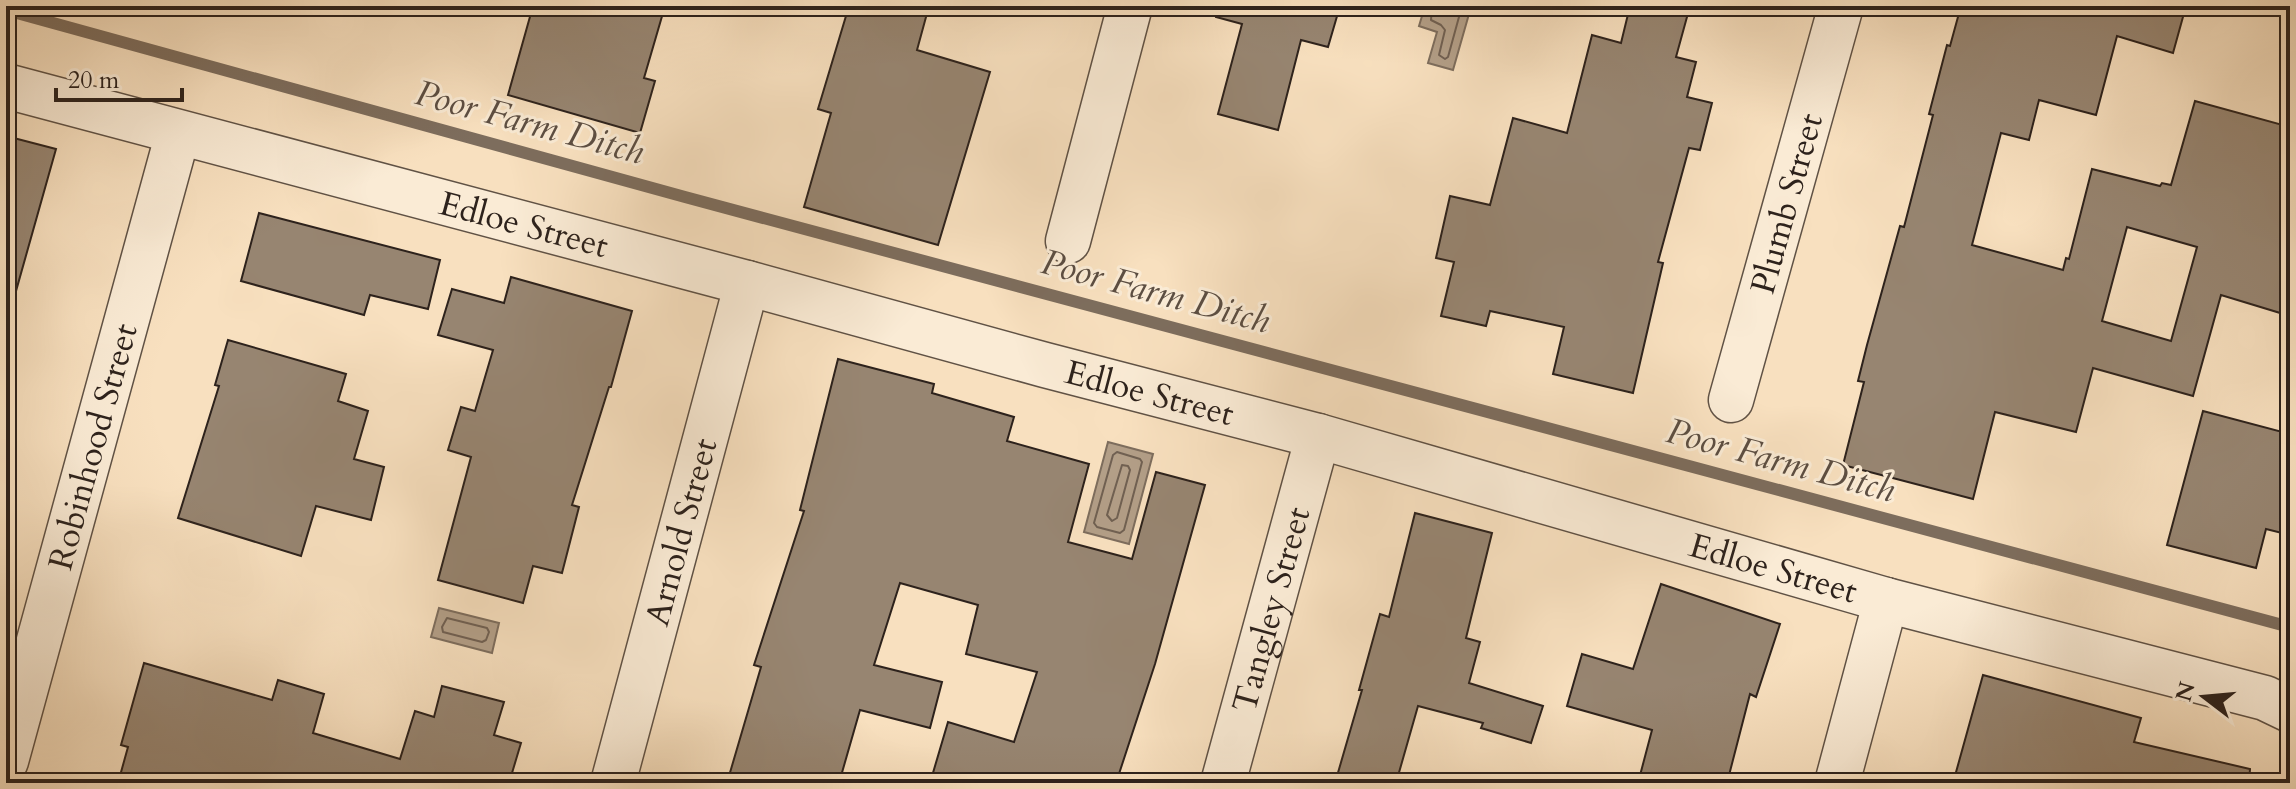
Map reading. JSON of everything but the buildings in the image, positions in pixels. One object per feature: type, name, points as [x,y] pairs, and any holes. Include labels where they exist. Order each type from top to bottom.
[{"type":"street","points":[[1068,241],[1130,6]]},
{"type":"street","name":"Plumb Street","points":[[1731,400],[1841,6]]},
{"type":"street","name":"Edloe Street","points":[[6,86],[1318,436],[1886,600],[2265,698],[2290,710]]},
{"type":"street","name":"Robinhood Street","points":[[6,761],[178,133]]},
{"type":"street","name":"Arnold Street","points":[[613,783],[747,283]]},
{"type":"street","name":"Tangley Street","points":[[1223,783],[1318,436]]},
{"type":"street","points":[[1837,783],[1886,600]]},
{"type":"water","points":[[1425,6],[1471,7],[1453,70],[1428,63],[1437,32],[1419,26]]},
{"type":"water","points":[[1108,442],[1153,454],[1129,544],[1084,532]]},
{"type":"water","points":[[439,608],[499,623],[492,653],[431,637]]},
{"type":"waterway","name":"Poor Farm Ditch","points":[[6,10],[685,197],[2290,627]]}]
